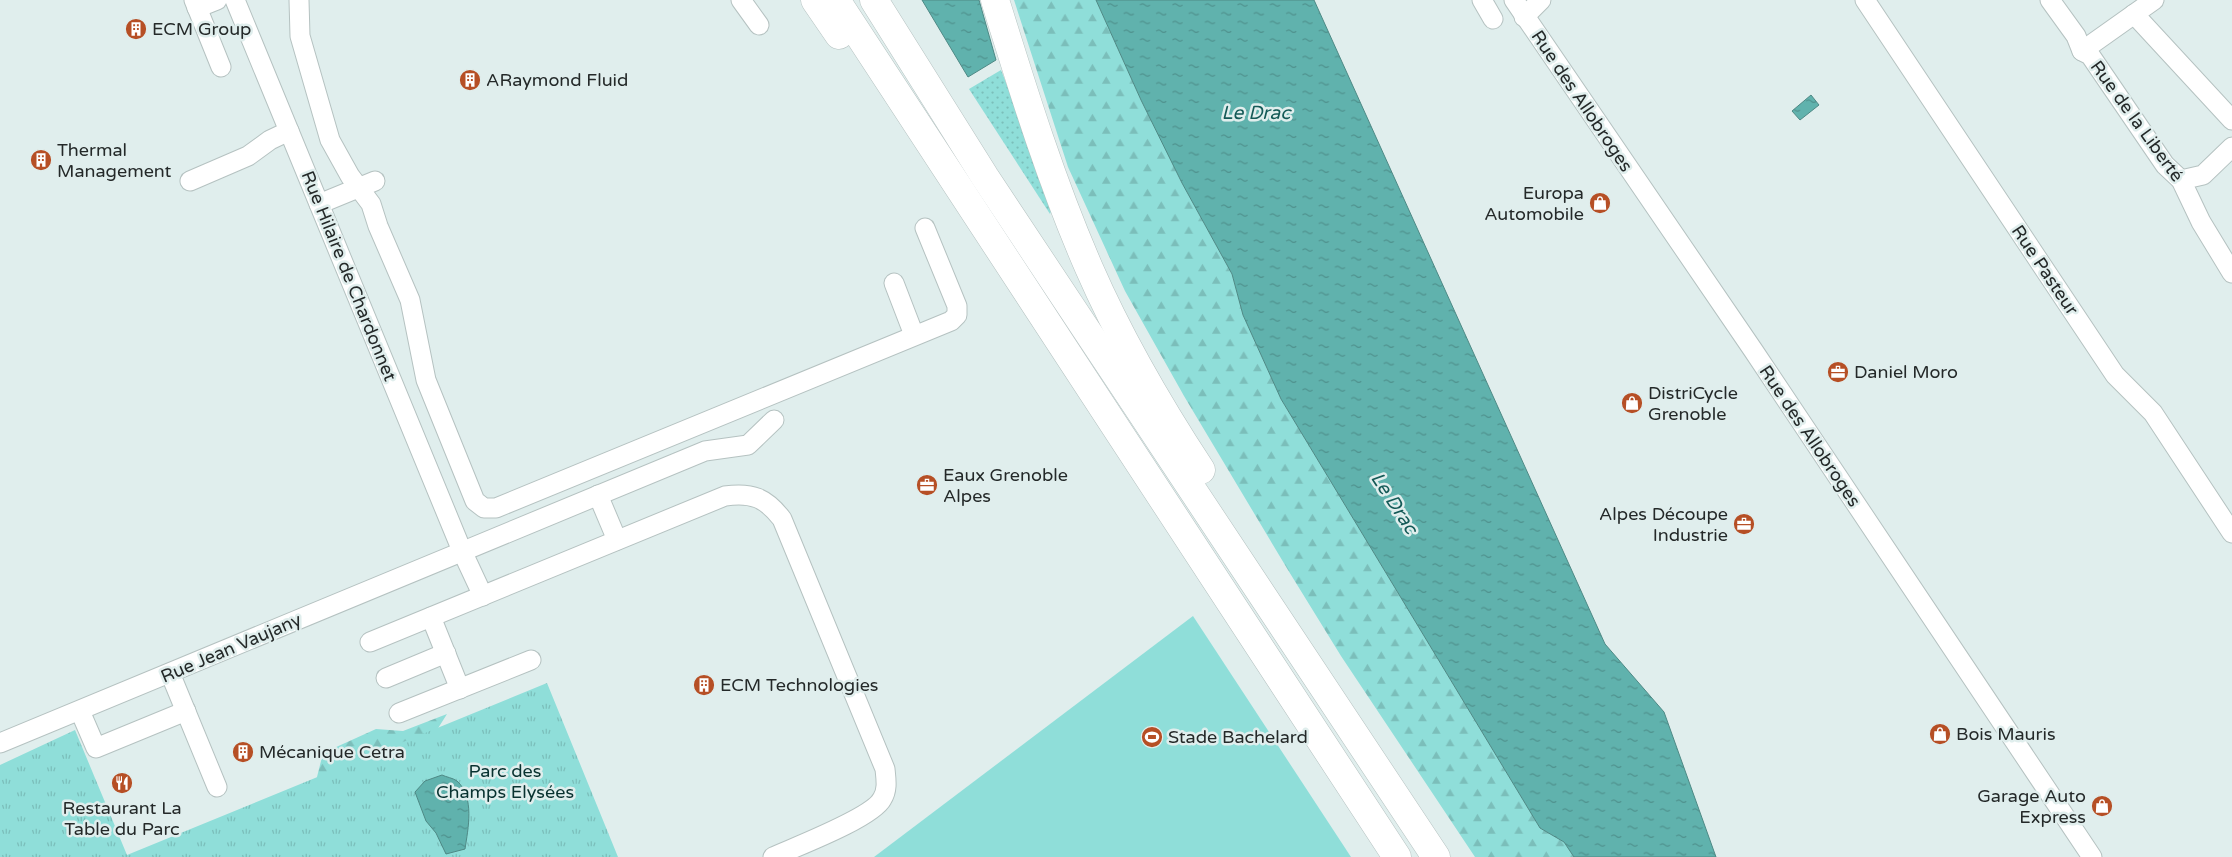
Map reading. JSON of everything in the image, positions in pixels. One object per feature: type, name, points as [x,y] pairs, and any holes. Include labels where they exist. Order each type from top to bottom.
[{"type":"highway","points":[[814,0],[859,62],[895,92]]},
{"type":"highway","points":[[836,0],[1397,857]]},
{"type":"highway","points":[[995,0],[1050,167],[1089,269],[1109,312],[1159,405],[1262,566],[1319,678]]},
{"type":"highway","points":[[877,3],[990,186],[1244,570],[1319,678],[1436,857]]},
{"type":"street","points":[[217,0],[196,4],[221,67]]},
{"type":"street","name":"Rue Hilaire de Chardonnet","points":[[235,0],[462,551],[483,596]]},
{"type":"street","points":[[299,0],[300,36],[330,140],[367,184],[378,226],[410,300],[426,380],[475,501],[484,508],[496,508],[951,320],[957,315],[957,306],[925,228]]},
{"type":"street","points":[[741,0],[759,25]]},
{"type":"street","points":[[1482,0],[1493,19]]},
{"type":"street","name":"Rue des Allobroges","points":[[1514,0],[1753,350],[2092,857]]},
{"type":"street","points":[[1524,17],[1541,0]]},
{"type":"street","name":"Rue Pasteur","points":[[1865,0],[2115,375],[2153,414],[2232,533]]},
{"type":"street","name":"Rue de la Liberté","points":[[2050,0],[2076,36],[2082,51],[2090,56],[2165,165],[2181,180],[2201,222],[2232,273]]},
{"type":"street","points":[[2082,51],[2154,0]]},
{"type":"street","points":[[2134,14],[2232,120]]},
{"type":"street","points":[[190,181],[248,156],[270,140],[290,132]]},
{"type":"street","points":[[2181,180],[2203,175],[2232,147]]},
{"type":"street","points":[[319,204],[367,184]]},
{"type":"street","points":[[894,284],[914,336]]},
{"type":"street","name":"Rue Jean Vaujany","points":[[0,743],[705,451],[748,445],[774,420]]},
{"type":"street","points":[[370,642],[725,496],[739,494],[755,496],[771,505],[782,519],[886,769],[887,785],[882,800],[867,814],[773,857]]},
{"type":"street","points":[[598,495],[617,540]]},
{"type":"street","points":[[431,617],[460,689]]},
{"type":"street","points":[[386,678],[446,653]]},
{"type":"street","points":[[399,713],[531,660]]},
{"type":"street","points":[[170,673],[217,787]]},
{"type":"street","points":[[80,711],[96,748],[186,711]]},
{"type":"green space","points":[[1014,0],[1096,0],[1141,100],[1182,183],[1232,274],[1243,315],[1281,399],[1540,828],[1564,842],[1574,857],[1475,857],[1341,656],[1184,396],[1125,291],[1068,167]]},
{"type":"green space","points":[[1001,70],[1054,203],[1050,214],[969,89]]},
{"type":"green space","name":"Stade Bachelard","points":[[1193,616],[1351,857],[874,857]]},
{"type":"green space","name":"Parc des Champs Elysées","points":[[547,683],[618,857],[0,857],[0,765],[75,730],[127,855]]},
{"type":"green space","points":[[447,714],[425,749],[308,813],[323,753],[376,729],[403,731]]},
{"type":"water","points":[[922,0],[979,0],[996,60],[968,77]]},
{"type":"water","name":"Le Drac","points":[[1096,0],[1314,0],[1605,644],[1664,712],[1716,857],[1574,857],[1564,842],[1540,828],[1281,399],[1243,315],[1232,274],[1182,183],[1141,100]]},
{"type":"water","points":[[1811,95],[1819,105],[1800,120],[1792,111]]},
{"type":"water","points":[[442,775],[457,781],[463,788],[469,814],[465,849],[446,854],[436,833],[426,821],[415,792],[425,781]]},
{"type":"place","name":"ECM Group","points":[[136,29]]},
{"type":"place","name":"ARaymond Fluid","points":[[470,80]]},
{"type":"place","name":"Thermal Management","points":[[41,160]]},
{"type":"place","name":"Europa Automobile","points":[[1600,203]]},
{"type":"place","name":"Daniel Moro","points":[[1838,372]]},
{"type":"place","name":"DistriCycle Grenoble","points":[[1632,403]]},
{"type":"place","name":"Eaux Grenoble Alpes","points":[[927,485]]},
{"type":"place","name":"Alpes Découpe Industrie","points":[[1744,524]]},
{"type":"place","name":"ECM Technologies","points":[[704,685]]},
{"type":"place","name":"Bois Mauris","points":[[1940,734]]},
{"type":"place","name":"Stade Bachelard","points":[[1152,737]]},
{"type":"place","name":"Mécanique Cetra","points":[[243,752]]},
{"type":"place","name":"Restaurant La Table du Parc","points":[[122,783]]},
{"type":"place","name":"Garage Auto Express","points":[[2102,806]]}]
